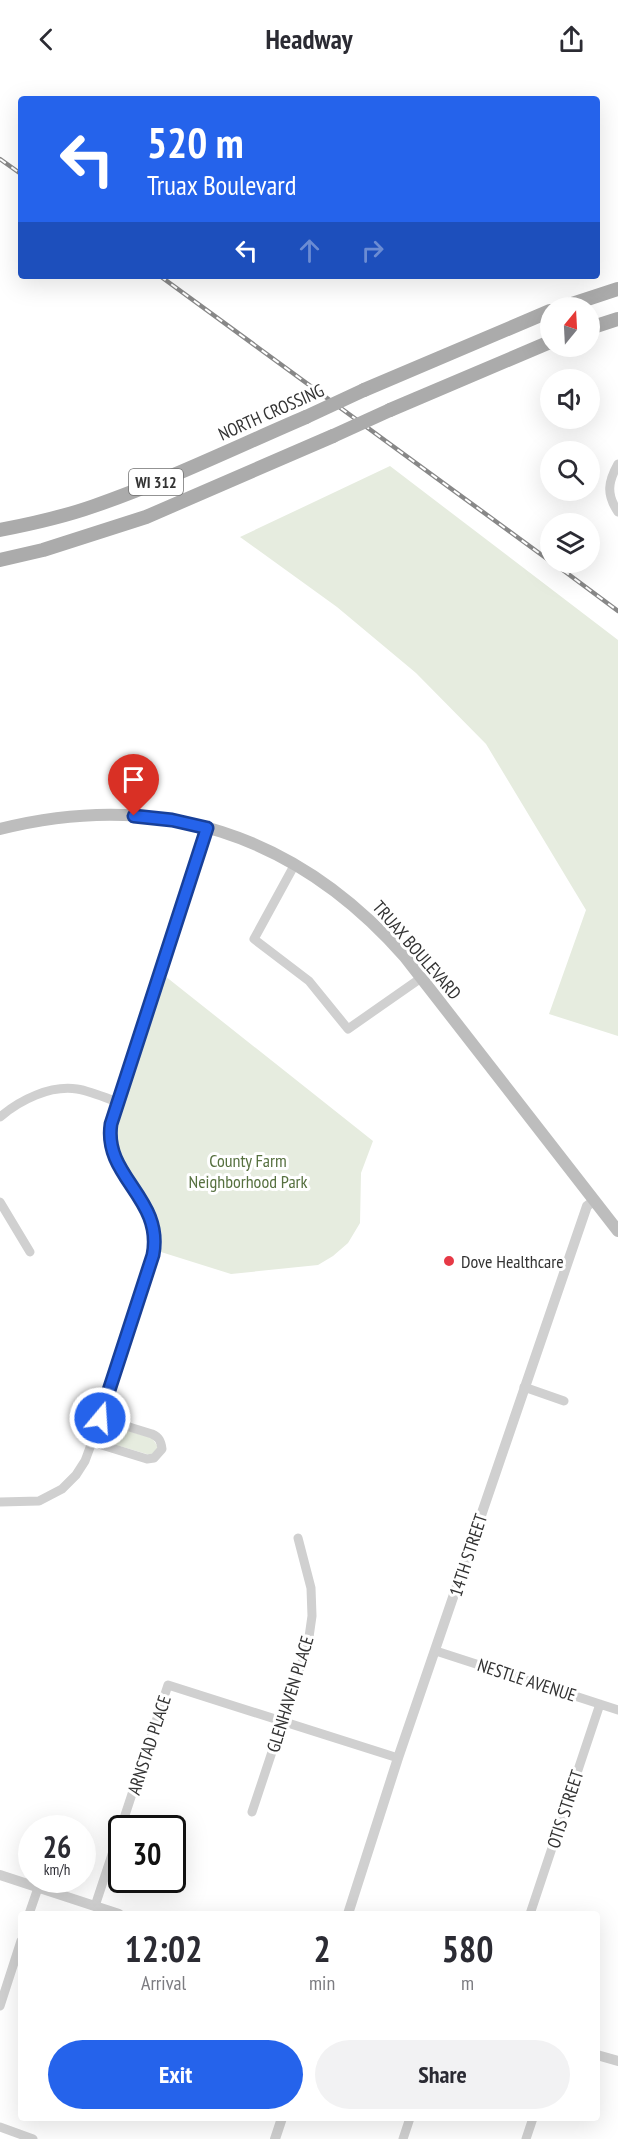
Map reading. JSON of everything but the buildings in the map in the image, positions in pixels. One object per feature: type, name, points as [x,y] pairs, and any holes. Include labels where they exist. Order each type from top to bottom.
[{"type":"main road","points":[[594,297],[618,289]]},
{"type":"main road","name":"NORTH CROSSING","points":[[0,530],[91,507],[145,487],[540,315]]},
{"type":"main road","points":[[600,325],[618,319]]},
{"type":"main road","points":[[0,560],[52,548],[146,517],[540,346]]},
{"type":"main road","name":"TRUAX BOULEVARD","points":[[0,830],[46,819],[102,814],[144,817],[207,828],[255,844],[296,864],[333,889],[369,918],[421,978],[618,1231]]},
{"type":"street","points":[[618,464],[611,478],[610,500],[618,512]]},
{"type":"street","points":[[0,1502],[39,1501],[62,1489],[76,1475],[85,1461],[153,1255],[155,1229],[149,1212],[120,1168],[111,1149],[109,1135],[117,1102],[207,828]]},
{"type":"street","points":[[296,864],[254,939],[309,981],[348,1029],[421,978]]},
{"type":"street","points":[[0,1117],[24,1101],[60,1088],[80,1089],[117,1102]]},
{"type":"street","name":"14TH STREET","points":[[349,1911],[524,1388],[587,1206],[594,1201]]},
{"type":"street","points":[[0,1202],[30,1252]]},
{"type":"street","points":[[524,1388],[564,1401]]},
{"type":"street","points":[[92,1442],[147,1459],[154,1458],[162,1449],[161,1442],[152,1434],[100,1418]]},
{"type":"street","name":"GLENHAVEN PLACE","points":[[252,1812],[308,1644],[312,1616],[312,1588],[298,1538]]},
{"type":"street","name":"NESTLE AVENUE","points":[[436,1651],[618,1710]]},
{"type":"street","name":"ARNSTAD PLACE","points":[[95,1906],[168,1685],[283,1722]]},
{"type":"street","name":"OTIS STREET","points":[[531,1911],[600,1704]]},
{"type":"street","points":[[283,1722],[399,1758]]},
{"type":"street","points":[[0,1875],[18,1881]]},
{"type":"street","points":[[31,1911],[36,1893]]},
{"type":"street","points":[[56,1893],[110,1911]]},
{"type":"street","points":[[0,2007],[18,1950]]},
{"type":"street","points":[[600,2056],[618,2061]]},
{"type":"street","points":[[275,2139],[281,2121]]},
{"type":"street","points":[[403,2139],[409,2121]]},
{"type":"street","points":[[526,2139],[532,2121]]},
{"type":"street","points":[[0,2127],[33,2139]]},
{"type":"green space","points":[[390,466],[618,640],[618,1036],[549,1014],[586,910],[486,744],[416,673],[337,607],[240,537]]},
{"type":"green space","name":"County Farm Neighborhood Park","points":[[165,976],[373,1141],[361,1173],[360,1223],[348,1243],[318,1265],[231,1274],[161,1252],[161,1233],[157,1217],[123,1157],[118,1141],[117,1123]]},
{"type":"green space","points":[[111,1426],[152,1438],[158,1447],[150,1455],[106,1442],[108,1429]]},
{"type":"railway","points":[[0,159],[18,172]]},
{"type":"railway","points":[[164,279],[540,554]]},
{"type":"railway","points":[[567,573],[618,611]]},
{"type":"place","name":"Dove Healthcare","points":[[449,1261]]},
{"type":"route","points":[[100,1418],[153,1255],[155,1239],[155,1229],[149,1212],[120,1168],[111,1149],[109,1135],[117,1102],[207,828],[172,820],[134,816]]}]
